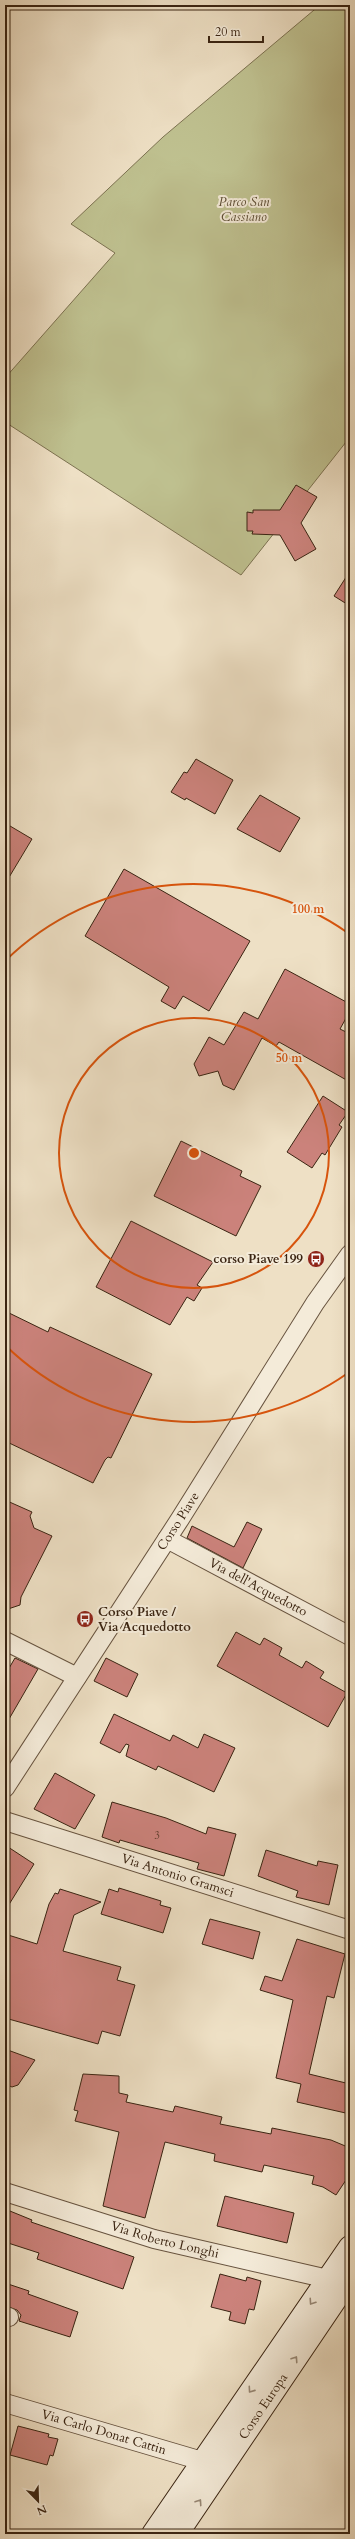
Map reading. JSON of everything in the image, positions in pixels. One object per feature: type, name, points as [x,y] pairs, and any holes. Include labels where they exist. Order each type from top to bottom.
[{"type":"main road","points":[[153,2534],[350,2247]]},
{"type":"main road","name":"Corso Europa","points":[[177,2534],[350,2278]]},
{"type":"street","name":"Corso Piave","points":[[6,1783],[167,1539],[315,1303],[350,1254]]},
{"type":"street","name":"Via dell'Acquedotto","points":[[167,1539],[350,1636]]},
{"type":"street","points":[[5,1641],[77,1677]]},
{"type":"street","name":"Via Antonio Gramsci","points":[[5,1821],[350,1930]]},
{"type":"street","name":"Via Roberto Longhi","points":[[5,2192],[154,2239],[328,2279]]},
{"type":"street","name":"Via Carlo Donat Cattin","points":[[5,2403],[202,2461]]},
{"type":"green space","name":"Parco San Cassiano","points":[[320,5],[350,5],[350,437],[241,575],[5,422],[5,378],[115,253],[71,224],[163,137]]},
{"type":"building","points":[[296,485],[317,497],[301,523],[316,549],[295,561],[280,535],[252,534],[253,531],[247,531],[247,512],[253,513],[253,510],[280,510]]},
{"type":"building","points":[[350,571],[350,606],[334,596]]},
{"type":"building","points":[[196,759],[233,780],[215,814],[186,798],[185,800],[171,792],[184,772],[187,773]]},
{"type":"building","points":[[260,795],[300,818],[280,852],[237,829]]},
{"type":"building","points":[[5,823],[32,839],[5,884]]},
{"type":"building","points":[[124,869],[250,941],[209,1011],[183,996],[175,1009],[161,1001],[169,987],[85,936]]},
{"type":"building","points":[[285,969],[350,1004],[350,1011],[340,1029],[350,1034],[350,1082],[279,1042],[276,1046],[262,1038],[234,1090],[223,1085],[218,1071],[199,1076],[194,1064],[209,1037],[224,1045],[244,1012],[258,1019]]},
{"type":"building","points":[[323,1096],[348,1112],[339,1125],[342,1127],[325,1155],[322,1153],[312,1168],[287,1152]]},
{"type":"building","points":[[181,1141],[242,1171],[240,1176],[261,1186],[236,1236],[154,1196]]},
{"type":"building","points":[[131,1221],[213,1262],[197,1285],[202,1288],[194,1301],[187,1297],[170,1325],[96,1287]]},
{"type":"building","points":[[5,1311],[48,1332],[50,1327],[152,1374],[111,1458],[108,1457],[105,1460],[93,1483],[5,1441]]},
{"type":"building","points":[[5,1500],[32,1512],[30,1516],[34,1528],[52,1536],[21,1597],[20,1605],[5,1610]]},
{"type":"building","points":[[247,1522],[262,1529],[243,1568],[187,1538],[192,1526],[234,1547]]},
{"type":"building","points":[[236,1632],[260,1645],[264,1638],[282,1648],[279,1655],[302,1668],[306,1661],[324,1672],[320,1678],[347,1693],[328,1727],[217,1666]]},
{"type":"building","points":[[15,1658],[38,1669],[5,1726],[5,1675]]},
{"type":"building","points":[[106,1658],[138,1674],[127,1697],[94,1681]]},
{"type":"building","points":[[114,1714],[170,1741],[173,1735],[198,1748],[204,1734],[235,1748],[214,1792],[158,1766],[156,1770],[126,1756],[129,1745],[126,1744],[120,1753],[100,1743]]},
{"type":"building","points":[[55,1773],[95,1795],[75,1829],[34,1809]]},
{"type":"building","points":[[112,1802],[166,1818],[206,1834],[208,1827],[236,1834],[224,1876],[197,1869],[199,1863],[120,1840],[119,1843],[102,1837]]},
{"type":"building","points":[[5,1845],[34,1864],[5,1911]]},
{"type":"building","points":[[266,1850],[317,1866],[318,1861],[338,1865],[329,1905],[296,1897],[298,1891],[258,1876]]},
{"type":"building","points":[[119,1888],[161,1901],[160,1905],[171,1908],[163,1933],[101,1914],[109,1889],[118,1892]]},
{"type":"building","points":[[60,1889],[101,1902],[74,1915],[63,1951],[121,1967],[117,1980],[135,1985],[120,2036],[102,2031],[98,2044],[5,2018],[5,1934],[37,1944],[49,1904],[55,1893],[58,1894]]},
{"type":"building","points":[[210,1919],[260,1932],[253,1959],[202,1944]]},
{"type":"building","points":[[297,1939],[345,1954],[334,1998],[327,1996],[309,2074],[350,2084],[350,2114],[297,2102],[301,2084],[276,2078],[293,2000],[260,1990],[265,1976],[282,1981]]},
{"type":"building","points":[[5,2049],[35,2060],[18,2085],[12,2087],[5,2084]]},
{"type":"building","points":[[83,2074],[119,2076],[119,2093],[128,2095],[126,2102],[173,2112],[175,2106],[222,2117],[220,2124],[271,2134],[272,2128],[331,2140],[350,2148],[350,2174],[336,2195],[323,2187],[312,2184],[314,2176],[264,2165],[262,2172],[214,2161],[215,2154],[165,2142],[145,2218],[103,2206],[119,2132],[75,2121],[78,2111],[74,2110]]},
{"type":"building","points":[[225,2196],[294,2213],[287,2243],[217,2226]]},
{"type":"building","points":[[5,2209],[32,2220],[31,2222],[134,2257],[123,2289],[37,2259],[39,2253],[5,2242]]},
{"type":"building","points":[[220,2274],[246,2281],[247,2277],[261,2281],[254,2310],[249,2309],[245,2324],[229,2320],[231,2312],[211,2307]]},
{"type":"building","points":[[5,2283],[29,2291],[28,2294],[78,2312],[70,2337],[19,2321],[21,2315],[17,2310],[5,2306]]},
{"type":"building","points":[[18,2426],[49,2434],[48,2437],[58,2439],[53,2456],[50,2455],[47,2465],[10,2455]]},
{"type":"place","name":"corso Piave 199","points":[[316,1259]]},
{"type":"place","name":"Corso Piave / Via Acquedotto","points":[[85,1619]]}]
